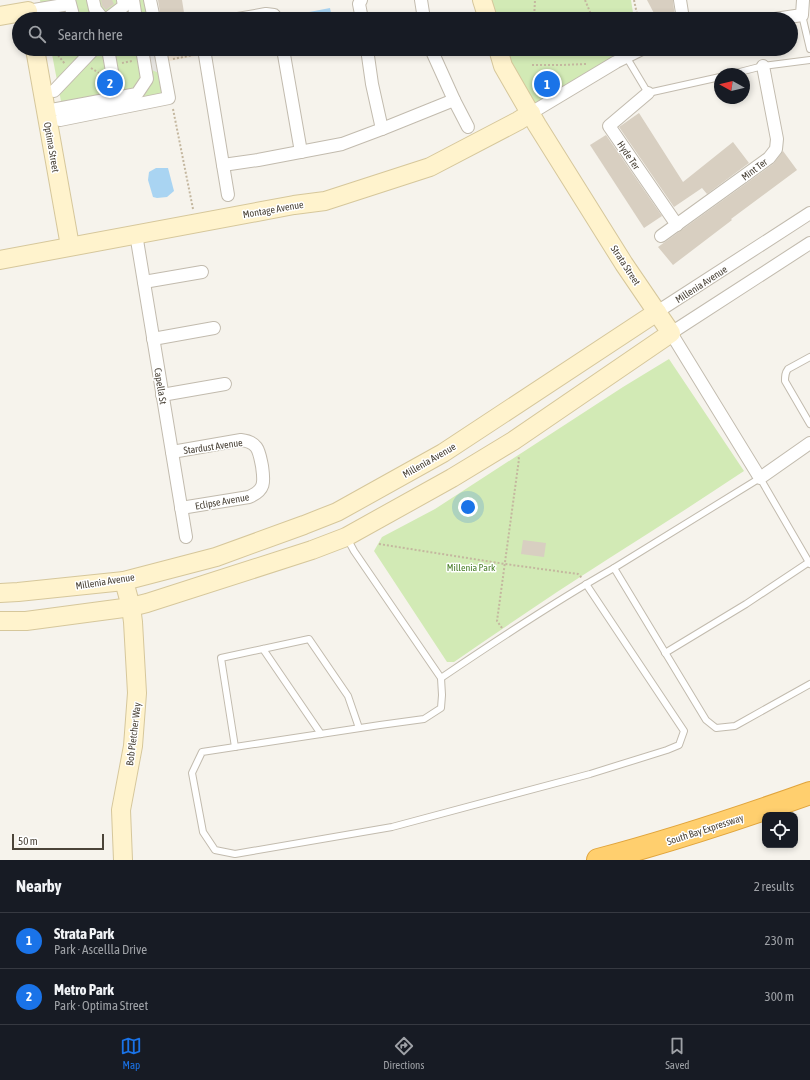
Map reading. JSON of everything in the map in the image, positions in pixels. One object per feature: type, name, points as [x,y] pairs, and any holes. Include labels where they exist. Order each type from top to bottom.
[{"type":"highway","name":"South Bay Expressway","points":[[598,860],[670,840],[810,793]]},
{"type":"street","points":[[93,0],[95,9],[97,12]]},
{"type":"street","points":[[133,0],[135,12]]},
{"type":"street","points":[[150,0],[153,12]]},
{"type":"street","points":[[361,0],[359,4],[361,12]]},
{"type":"street","points":[[421,0],[423,12]]},
{"type":"street","points":[[482,0],[486,12]]},
{"type":"street","points":[[680,0],[682,12]]},
{"type":"street","points":[[798,16],[802,15],[803,0]]},
{"type":"street","points":[[27,10],[69,2],[72,12]]},
{"type":"street","points":[[0,16],[12,13]]},
{"type":"street","name":"Optima Street","points":[[37,56],[53,115],[70,246]]},
{"type":"street","points":[[54,90],[87,56]]},
{"type":"street","points":[[109,56],[118,103]]},
{"type":"street","points":[[118,103],[137,94],[147,79],[142,56]]},
{"type":"street","points":[[53,115],[118,103],[169,98],[161,56]]},
{"type":"street","points":[[200,56],[228,195]]},
{"type":"street","points":[[284,56],[301,152]]},
{"type":"street","points":[[368,56],[372,84],[382,129]]},
{"type":"street","points":[[434,56],[468,127]]},
{"type":"street","name":"Strata Street","points":[[500,56],[504,66],[537,125],[624,264],[671,333],[760,478]]},
{"type":"street","points":[[531,113],[616,62],[630,56]]},
{"type":"street","name":"Mint Ter","points":[[661,236],[769,158],[776,149],[777,139],[763,66]]},
{"type":"street","name":"Hyde Ter","points":[[648,93],[609,126],[677,225]]},
{"type":"street","points":[[223,165],[342,144],[454,100]]},
{"type":"street","name":"Montage Avenue","points":[[0,260],[294,205],[325,201],[430,167],[531,113]]},
{"type":"street","name":"Millenia Avenue","points":[[0,593],[124,580],[216,557],[334,513],[443,452],[810,213]]},
{"type":"street","name":"Capella St","points":[[136,234],[186,537]]},
{"type":"street","points":[[0,621],[26,622],[131,607],[312,550],[346,537],[452,478],[513,441],[671,333],[810,243]]},
{"type":"street","points":[[144,282],[202,272]]},
{"type":"street","points":[[153,338],[214,328]]},
{"type":"street","points":[[162,395],[225,384]]},
{"type":"street","name":"Stardust Avenue","points":[[172,452],[243,440],[256,447],[260,453],[261,466]]},
{"type":"street","points":[[760,478],[810,443]]},
{"type":"street","name":"Eclipse Avenue","points":[[181,508],[250,497],[254,495],[260,490],[263,483],[264,478],[261,466]]},
{"type":"street","points":[[334,513],[346,537]]},
{"type":"street","name":"Bob Pletcher Way","points":[[123,860],[121,810],[133,746],[137,693],[133,622],[124,580]]},
{"type":"lane","points":[[802,15],[810,49]]},
{"type":"lane","points":[[627,58],[648,93],[714,78]]},
{"type":"lane","points":[[750,69],[763,66],[810,60]]},
{"type":"lane","points":[[810,357],[788,369],[786,372],[785,381],[810,424]]},
{"type":"lane","points":[[441,678],[506,634],[760,478],[809,563],[746,604],[665,653]]},
{"type":"lane","points":[[346,537],[354,552],[441,678],[441,708],[424,719],[202,752],[192,773],[203,832],[215,850],[235,854],[392,827],[590,774],[679,745],[684,730],[586,584]]},
{"type":"lane","points":[[614,568],[706,720],[716,728],[735,726],[810,684]]},
{"type":"lane","points":[[235,747],[221,658],[309,639],[348,696],[359,728]]},
{"type":"lane","points":[[264,649],[321,734]]},
{"type":"path","points":[[535,12],[536,0]]},
{"type":"path","points":[[586,0],[590,12]]},
{"type":"path","points":[[634,0],[637,12]]},
{"type":"path","points":[[58,56],[72,72]]},
{"type":"path","points":[[111,65],[136,56]]},
{"type":"path","points":[[532,65],[586,64]]},
{"type":"path","points":[[173,105],[193,210]]},
{"type":"path","points":[[506,634],[497,621],[519,459],[513,441]]},
{"type":"path","points":[[379,544],[578,574],[586,584]]},
{"type":"shaded area","points":[[143,56],[157,56],[161,74],[145,67]]},
{"type":"shaded area","points":[[158,56],[196,56],[159,63]]},
{"type":"green space","points":[[40,0],[147,0],[150,12],[42,12]]},
{"type":"green space","points":[[482,0],[631,0],[633,12],[485,12]]},
{"type":"green space","points":[[52,56],[157,56],[164,92],[160,98],[64,117]]},
{"type":"green space","points":[[501,56],[627,56],[531,113]]},
{"type":"green space","name":"Millenia Park","points":[[669,359],[744,471],[569,584],[454,662],[447,662],[374,551],[382,537],[435,509],[623,387]]},
{"type":"water","points":[[330,8],[331,12],[309,12]]},
{"type":"water","points":[[156,168],[168,168],[174,191],[167,197],[153,197],[148,180],[149,172]]},
{"type":"building","points":[[101,0],[112,0],[114,4],[106,10],[102,6]]},
{"type":"building","points":[[158,0],[182,0],[184,12],[160,12]]},
{"type":"building","points":[[647,0],[673,0],[674,12],[653,12]]},
{"type":"building","points":[[639,113],[683,182],[733,142],[749,163],[707,194],[702,188],[674,207],[619,127]]},
{"type":"building","points":[[606,135],[662,216],[644,228],[590,145]]},
{"type":"building","points":[[783,151],[797,170],[731,219],[732,220],[673,265],[658,247],[773,164]]},
{"type":"building","points":[[523,540],[546,543],[544,557],[521,554]]},
{"type":"place","name":"Metro Park","points":[[110,83]]},
{"type":"place","name":"Strata Park","points":[[547,84]]}]
